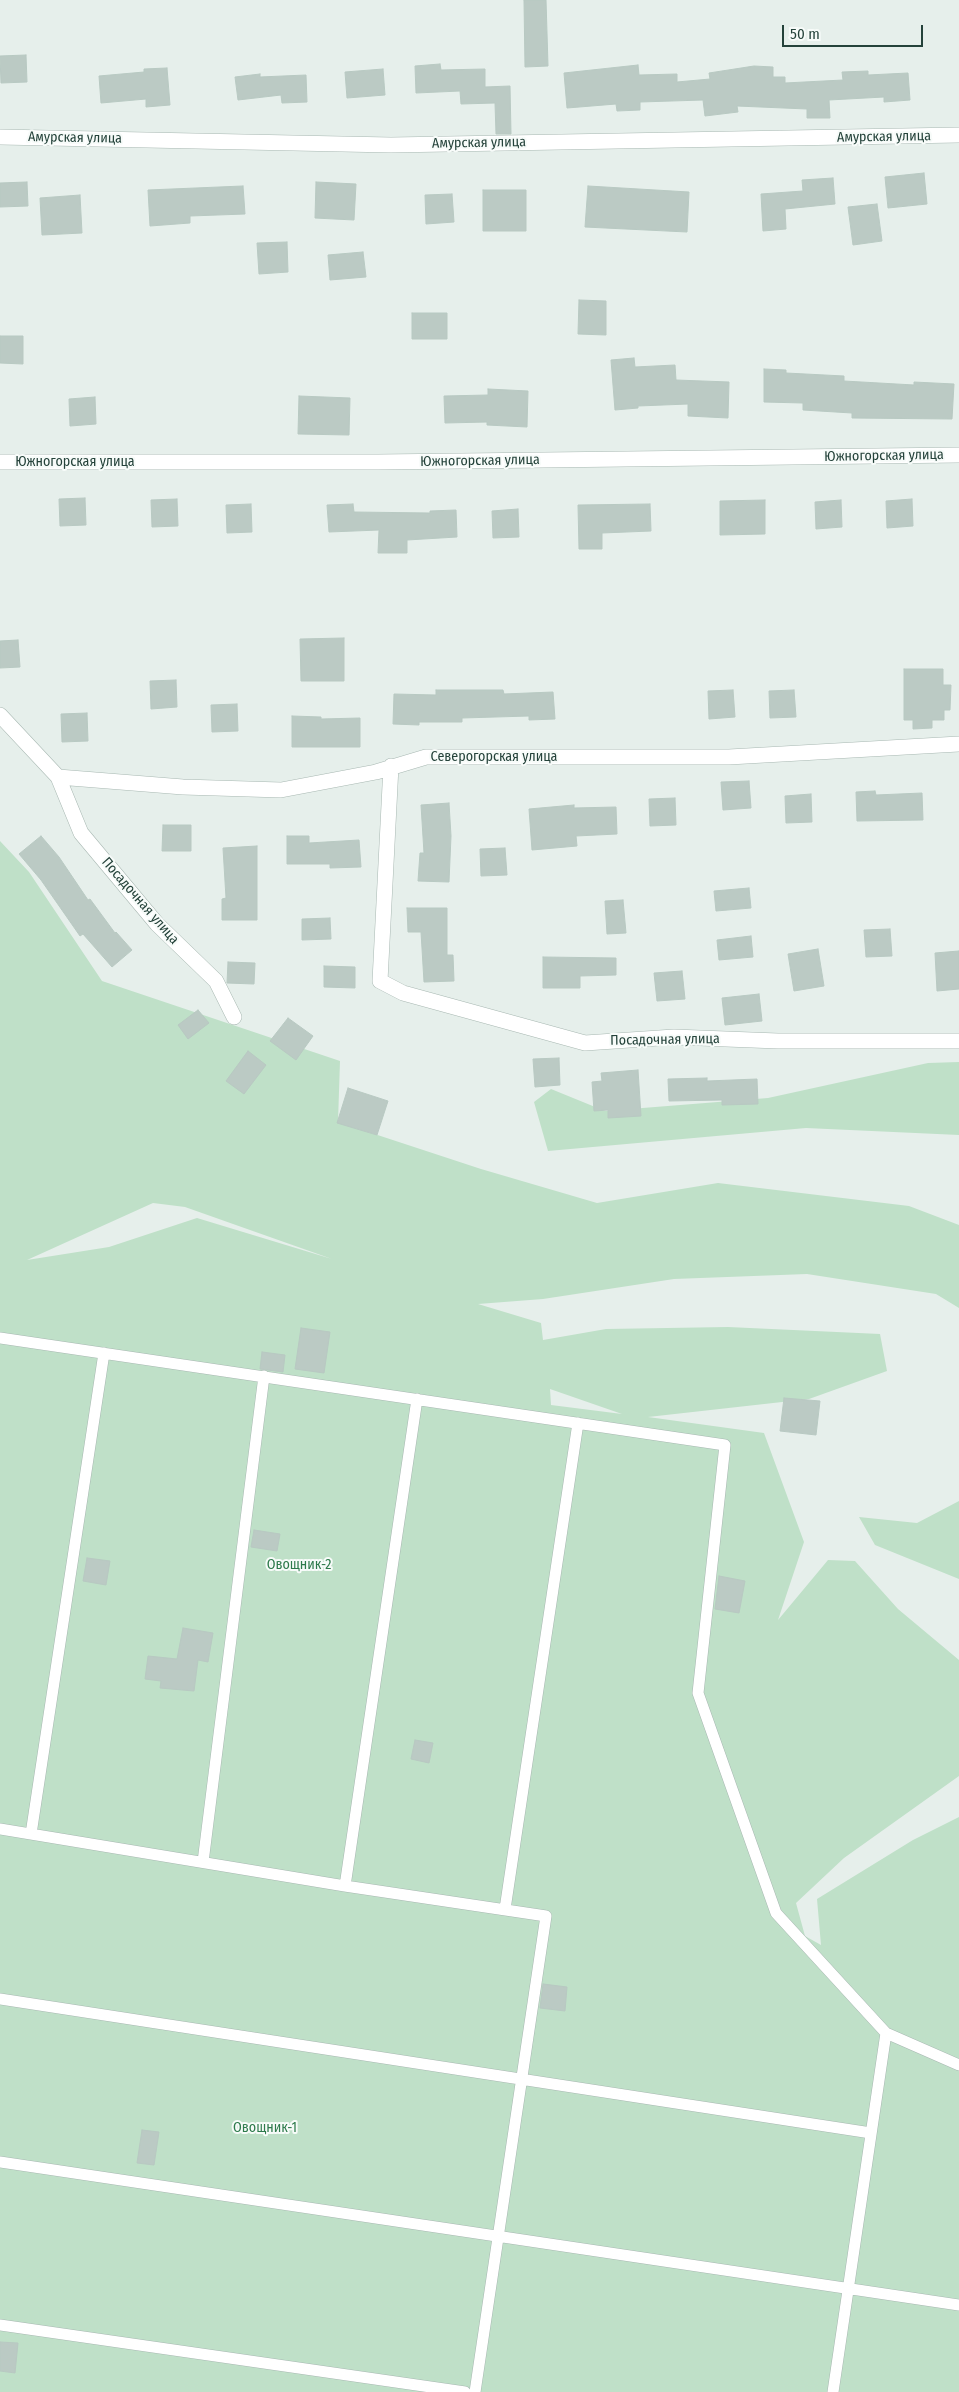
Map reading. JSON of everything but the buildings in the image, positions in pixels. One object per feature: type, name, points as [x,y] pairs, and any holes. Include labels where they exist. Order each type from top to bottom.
[{"type":"street","name":"Амурская улица","points":[[0,137],[391,144],[959,135]]},
{"type":"street","name":"Южногорская улица","points":[[0,462],[378,462],[959,455]]},
{"type":"street","points":[[0,715],[58,777]]},
{"type":"street","name":"Северогорская улица","points":[[58,777],[183,787],[281,790],[376,772],[426,757],[729,757],[959,744]]},
{"type":"street","name":"Посадочная улица","points":[[391,766],[380,981],[403,993],[585,1043],[674,1037],[778,1041],[959,1041]]},
{"type":"street","name":"Посадочная улица","points":[[58,777],[82,833],[157,924],[216,981],[234,1017]]},
{"type":"lane","points":[[0,1338],[724,1445],[698,1693],[776,1913],[886,2033],[959,2065]]},
{"type":"lane","points":[[31,1834],[104,1353]]},
{"type":"lane","points":[[203,1862],[264,1376]]},
{"type":"lane","points":[[346,1886],[417,1399]]},
{"type":"lane","points":[[505,1909],[578,1423]]},
{"type":"lane","points":[[0,1829],[346,1886],[546,1916],[475,2392]]},
{"type":"lane","points":[[0,1999],[871,2132]]},
{"type":"lane","points":[[833,2392],[886,2033]]},
{"type":"lane","points":[[0,2162],[959,2305]]},
{"type":"lane","points":[[0,2325],[466,2392]]},
{"type":"green space","points":[[0,841],[29,872],[102,981],[340,1061],[338,1122],[481,1169],[597,1203],[718,1183],[909,1206],[959,1225],[959,1308],[936,1294],[807,1274],[674,1279],[543,1299],[478,1304],[541,1323],[543,1340],[606,1329],[728,1327],[880,1334],[887,1371],[809,1399],[648,1417],[764,1433],[804,1542],[778,1620],[828,1560],[855,1561],[898,1609],[959,1660],[959,1776],[844,1858],[796,1903],[805,1936],[821,1945],[817,1899],[913,1840],[959,1817],[959,2392],[0,2392]],"holes":[[[153,1203],[185,1207],[332,1259],[197,1218],[109,1247],[27,1260]],[[550,1389],[622,1414],[551,1405]]]},
{"type":"green space","points":[[959,1062],[959,1135],[806,1128],[548,1151],[534,1102],[551,1089],[605,1111],[768,1098],[928,1063]]},
{"type":"green space","points":[[959,1501],[959,1579],[875,1545],[859,1517],[917,1523]]},
{"type":"park label","name":"Овощник-2","points":[[299,1565]]},
{"type":"park label","name":"Овощник-1","points":[[265,2128]]}]
